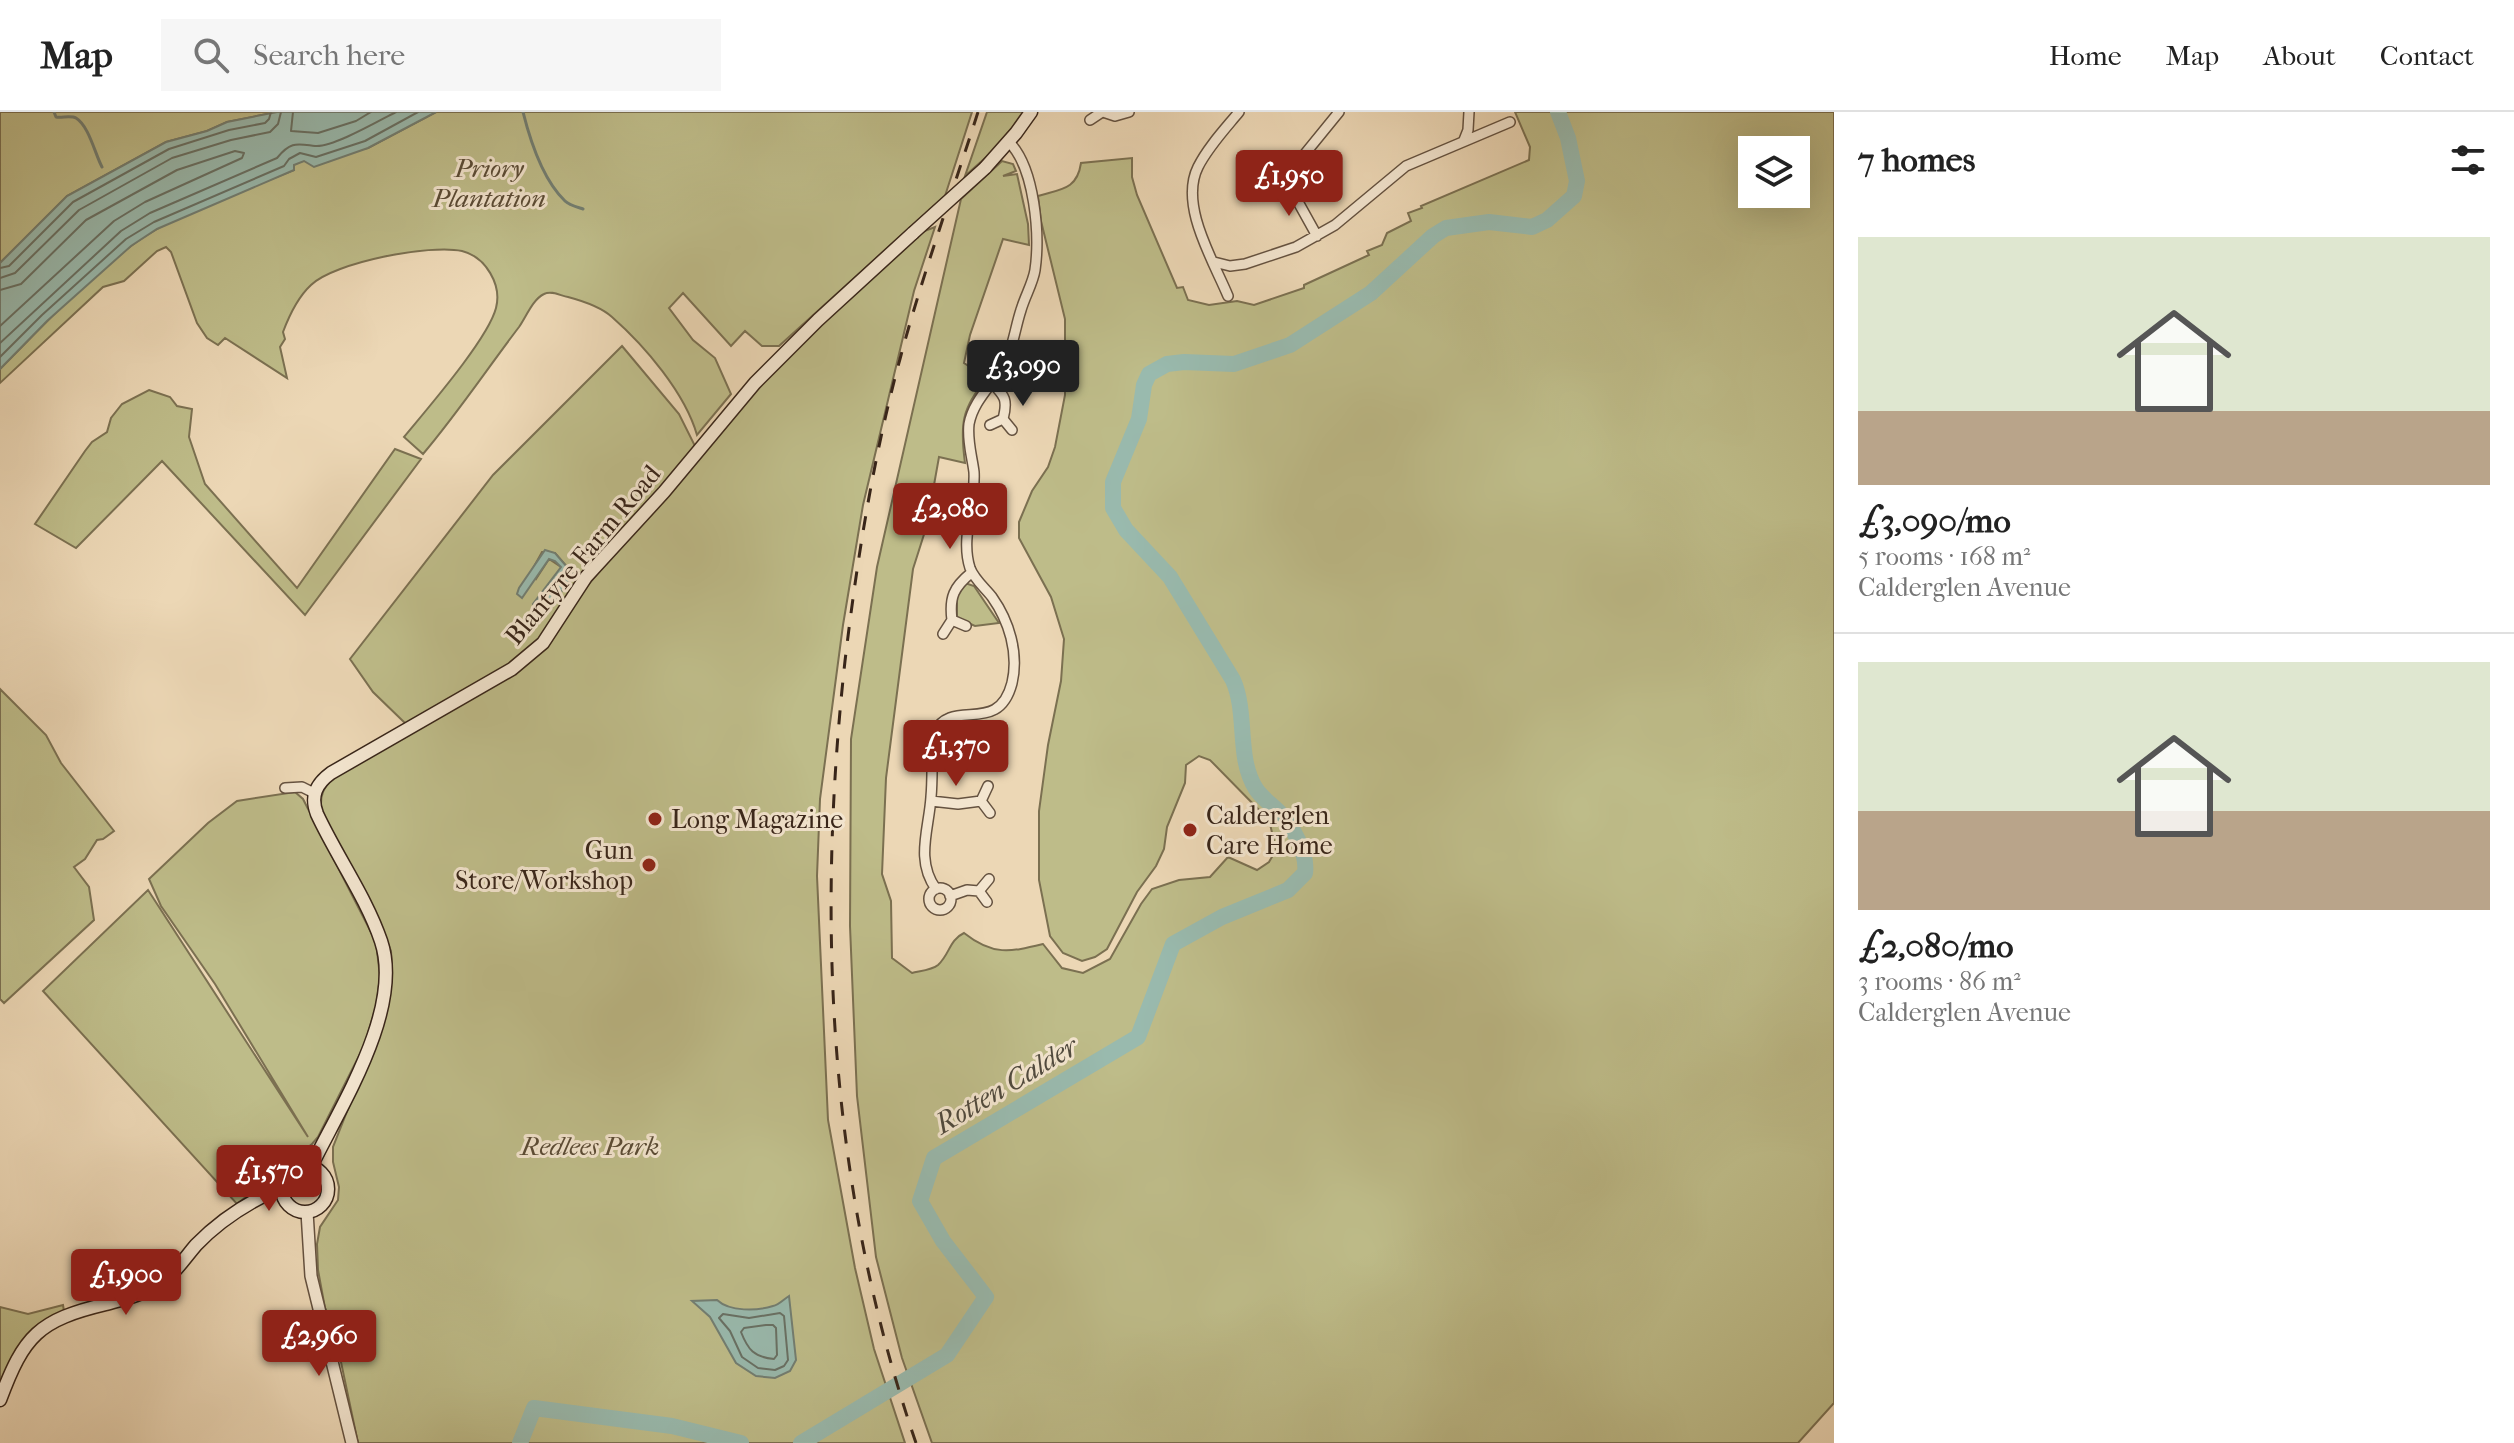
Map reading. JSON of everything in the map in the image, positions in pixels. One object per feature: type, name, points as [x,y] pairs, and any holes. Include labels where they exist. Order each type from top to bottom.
[{"type":"main road","name":"Blantyre Farm Road","points":[[314,793],[331,773],[512,669],[537,649],[586,577],[677,478],[755,383],[818,320],[985,168],[1031,112]]},
{"type":"main road","points":[[311,1167],[369,1047],[381,1008],[386,971],[379,936],[317,814],[314,793]]},
{"type":"main road","points":[[311,1167],[325,1177],[328,1192],[321,1205],[307,1212],[292,1207],[282,1187],[294,1169],[311,1167]]},
{"type":"main road","points":[[0,1400],[24,1349],[45,1325],[72,1312],[133,1296],[156,1286],[226,1219],[282,1187]]},
{"type":"street","points":[[1090,120],[1103,112],[1115,116],[1129,112]]},
{"type":"street","points":[[1228,296],[1193,209],[1192,186],[1201,162],[1239,112]]},
{"type":"street","points":[[1273,193],[1339,112]]},
{"type":"street","points":[[1464,140],[1469,112]]},
{"type":"street","points":[[1214,262],[1230,266],[1245,264],[1296,247],[1335,225],[1406,166],[1510,122]]},
{"type":"street","points":[[936,889],[929,876],[923,844],[931,801],[934,733],[939,722],[949,717],[993,712],[1003,705],[1013,680],[1009,629],[1001,610],[971,573],[966,544],[974,495],[968,431],[977,402],[1008,357],[1020,311],[1035,273],[1037,243],[1029,184],[1021,158],[1009,142]]},
{"type":"street","points":[[1281,183],[1297,200],[1317,236]]},
{"type":"street","points":[[992,383],[1007,402],[1003,419]]},
{"type":"street","points":[[990,425],[1003,419]]},
{"type":"street","points":[[1003,419],[1012,430]]},
{"type":"street","points":[[943,634],[952,620],[952,593],[958,583],[971,573]]},
{"type":"street","points":[[952,620],[966,626]]},
{"type":"street","points":[[981,801],[988,786]]},
{"type":"street","points":[[285,788],[302,787],[314,793]]},
{"type":"street","points":[[931,801],[958,804],[981,801]]},
{"type":"street","points":[[981,801],[990,813]]},
{"type":"street","points":[[979,891],[989,879]]},
{"type":"street","points":[[936,889],[944,889],[950,896],[948,907],[942,910],[930,904],[929,897],[936,889]]},
{"type":"street","points":[[950,896],[967,890],[979,891],[987,902]]},
{"type":"street","points":[[307,1212],[311,1276],[352,1443]]},
{"type":"green space","points":[[0,112],[277,112],[227,122],[166,142],[67,196],[0,263]]},
{"type":"green space","name":"Priory Plantation","points":[[436,112],[972,112],[945,196],[779,346],[762,346],[745,331],[731,346],[683,293],[669,308],[693,340],[715,358],[731,394],[697,435],[674,387],[625,329],[597,307],[550,293],[540,296],[533,304],[423,454],[404,437],[456,374],[491,321],[496,308],[497,290],[490,273],[478,259],[462,251],[428,250],[361,262],[340,269],[311,285],[294,307],[283,332],[285,339],[280,347],[287,378],[225,338],[218,345],[207,338],[197,323],[171,252],[166,247],[157,251],[124,281],[103,287],[0,383],[0,369],[47,321],[97,274],[148,234],[210,204],[294,170],[293,165],[304,160],[368,148]]},
{"type":"green space","points":[[987,112],[1025,112],[992,152],[965,176]]},
{"type":"green space","points":[[1515,112],[1834,112],[1834,1403],[1798,1443],[932,1443],[902,1358],[876,1257],[857,1096],[850,926],[851,739],[877,567],[961,199],[1002,161],[1013,164],[1016,171],[1003,176],[1017,174],[1028,224],[1029,245],[1003,239],[970,335],[964,363],[987,378],[972,399],[964,418],[965,463],[939,457],[932,496],[934,503],[913,569],[886,778],[882,874],[891,901],[892,958],[912,973],[933,968],[942,961],[955,939],[964,933],[993,949],[1021,949],[1043,944],[1062,968],[1083,973],[1110,959],[1152,889],[1179,880],[1210,877],[1228,857],[1257,870],[1269,862],[1276,850],[1270,824],[1262,813],[1210,760],[1199,756],[1186,765],[1185,783],[1167,827],[1164,849],[1156,866],[1137,892],[1107,949],[1082,961],[1063,953],[1050,936],[1039,880],[1039,811],[1061,681],[1064,639],[1051,597],[1019,538],[1019,522],[1055,447],[1065,395],[1065,319],[1041,221],[1038,196],[1067,187],[1076,179],[1081,163],[1132,158],[1132,177],[1137,195],[1177,288],[1183,287],[1188,300],[1209,305],[1237,301],[1254,305],[1304,288],[1304,285],[1369,255],[1367,251],[1382,245],[1387,233],[1411,221],[1408,213],[1421,206],[1529,160],[1530,147]]},
{"type":"green space","name":"Redlees Park","points":[[935,227],[914,291],[863,505],[843,625],[820,799],[817,876],[828,1120],[855,1268],[874,1349],[905,1443],[358,1443],[333,1324],[325,1308],[317,1244],[320,1227],[338,1200],[333,1147],[365,1066],[391,985],[392,969],[391,951],[377,917],[321,810],[323,792],[334,777],[513,673],[732,416],[795,348],[922,232]]},
{"type":"green space","points":[[622,346],[679,414],[696,448],[545,632],[516,662],[406,724],[373,692],[350,659],[493,475]],"holes":[[[542,552],[555,553],[568,568],[544,614],[561,567],[549,559],[536,579],[531,572]]]},
{"type":"green space","points":[[149,390],[170,397],[177,406],[192,409],[189,437],[205,484],[297,588],[395,449],[421,459],[305,615],[162,461],[76,548],[35,524],[92,442],[107,432],[111,418],[122,404]]},
{"type":"green space","points":[[965,583],[974,586],[999,623],[975,626],[957,618],[957,592]]},
{"type":"green space","points":[[0,689],[46,735],[61,763],[114,831],[97,840],[85,859],[74,867],[89,887],[94,920],[4,1003],[0,999]]},
{"type":"green space","points":[[295,792],[303,799],[376,942],[380,977],[376,1007],[364,1046],[318,1137],[237,1204],[43,991],[148,890],[308,1137],[215,984],[161,906],[149,879],[208,823],[237,801]]},
{"type":"green space","points":[[63,1305],[64,1311],[51,1317],[32,1333],[0,1388],[0,1307],[28,1314]]},
{"type":"water","points":[[277,112],[436,112],[368,148],[314,167],[304,161],[294,165],[294,170],[157,229],[131,246],[47,321],[0,369],[0,263],[67,196],[166,142],[227,122]]},
{"type":"water","points":[[545,550],[555,553],[574,575],[544,615],[533,604],[561,567],[555,561],[549,559],[522,598],[517,594]]},
{"type":"water","points":[[789,1296],[796,1360],[790,1371],[775,1378],[756,1376],[736,1363],[710,1317],[692,1301],[717,1300],[729,1307],[752,1309],[767,1308]]},
{"type":"waterway","points":[[54,112],[56,117],[74,117],[81,122],[102,167]]},
{"type":"waterway","points":[[523,112],[550,182],[567,202],[583,209]]},
{"type":"waterway","points":[[801,1443],[947,1355],[986,1297],[943,1241],[920,1201],[934,1158],[1138,1037],[1173,944],[1222,917],[1288,890],[1305,873],[1304,857],[1293,831],[1258,792],[1250,777],[1233,680],[1170,577],[1126,530],[1113,508],[1113,482],[1139,419],[1144,385],[1149,374],[1167,364],[1234,364],[1290,345],[1371,293],[1433,236],[1446,228],[1489,222],[1532,227],[1547,220],[1574,196],[1577,181],[1568,138],[1558,112]]},
{"type":"waterway","name":"Rotten Calder","points":[[520,1443],[534,1408],[672,1426],[741,1443]]},
{"type":"railway","points":[[916,1443],[887,1348],[864,1251],[848,1154],[837,1056],[832,958],[836,760],[855,585],[882,434],[918,297],[978,112]]},
{"type":"place","name":"Long Magazine","points":[[655,819]]},
{"type":"place","name":"Calderglen Care Home","points":[[1190,830]]},
{"type":"place","name":"Gun Store/Workshop","points":[[649,865]]}]
